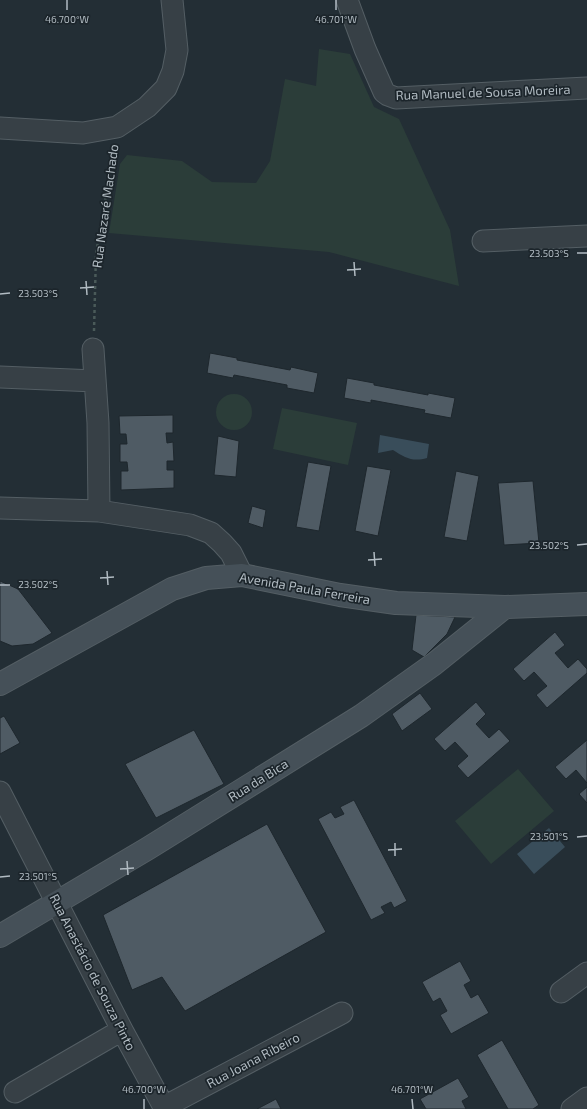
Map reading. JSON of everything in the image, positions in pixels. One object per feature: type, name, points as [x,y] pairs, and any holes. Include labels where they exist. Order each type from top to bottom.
[{"type":"main road","name":"Avenida Paula Ferreira","points":[[0,684],[172,589],[206,578],[242,575],[340,595],[396,603],[505,607],[587,604]]},
{"type":"main road","name":"Rua da Bica","points":[[0,936],[57,903],[361,716],[434,664],[505,607]]},
{"type":"street","points":[[0,128],[84,133],[117,127],[147,107],[166,88],[173,71],[177,50],[172,0]]},
{"type":"street","name":"Rua Manuel de Sousa Moreira","points":[[347,0],[365,49],[384,92],[396,98],[587,88]]},
{"type":"street","points":[[483,241],[587,236]]},
{"type":"street","points":[[559,237],[587,247]]},
{"type":"street","points":[[93,349],[98,423],[99,511]]},
{"type":"street","points":[[0,377],[95,381]]},
{"type":"street","points":[[0,508],[99,511],[190,525],[211,533],[231,553],[242,575]]},
{"type":"street","name":"Rua Anastácio de Souza Pinto","points":[[0,792],[122,1030],[164,1108]]},
{"type":"street","points":[[561,992],[587,973]]},
{"type":"street","name":"Rua Joana Ribeiro","points":[[164,1108],[342,1013]]},
{"type":"street","points":[[15,1092],[122,1030]]},
{"type":"street","points":[[572,1109],[587,1098]]},
{"type":"path","name":"Rua Nazaré Machado","points":[[93,349],[96,254],[117,127]]},
{"type":"green space","points":[[319,49],[350,54],[374,107],[399,119],[450,230],[459,286],[329,252],[109,233],[120,164],[127,155],[182,161],[212,182],[256,183],[270,161],[285,79],[316,86]]},
{"type":"green space","points":[[238,394],[247,399],[251,405],[251,419],[247,425],[238,430],[230,430],[221,425],[217,419],[216,408],[221,399],[227,395]]},
{"type":"green space","points":[[282,408],[357,423],[348,465],[273,449]]},
{"type":"green space","points":[[518,769],[554,811],[491,864],[455,821]]},
{"type":"water","points":[[380,435],[429,444],[427,458],[417,460],[401,455],[393,450],[378,453]]},
{"type":"water","points":[[549,828],[565,847],[534,874],[517,854]]},
{"type":"building","points":[[210,353],[237,358],[237,360],[290,370],[291,367],[318,373],[314,393],[287,388],[287,385],[234,375],[233,378],[207,373]]},
{"type":"building","points":[[347,378],[374,383],[374,385],[428,395],[428,393],[455,398],[451,418],[424,413],[425,410],[371,400],[371,403],[344,398]]},
{"type":"building","points":[[173,415],[173,433],[166,433],[167,443],[173,442],[174,461],[167,461],[167,470],[174,470],[174,488],[121,490],[121,471],[128,471],[127,462],[120,462],[120,444],[127,444],[126,434],[120,434],[119,416]]},
{"type":"building","points":[[218,436],[239,441],[236,477],[214,475]]},
{"type":"building","points":[[308,462],[331,466],[319,531],[296,527]]},
{"type":"building","points":[[367,466],[391,470],[378,536],[355,531]]},
{"type":"building","points":[[456,471],[479,476],[467,541],[444,537]]},
{"type":"building","points":[[533,481],[539,543],[504,545],[498,483]]},
{"type":"building","points":[[252,506],[266,510],[263,528],[248,523]]},
{"type":"building","points":[[0,581],[18,589],[52,633],[33,644],[12,646],[0,641]]},
{"type":"building","points":[[416,615],[455,617],[447,634],[424,657],[412,650]]},
{"type":"building","points":[[555,632],[565,645],[555,653],[568,668],[578,659],[587,669],[587,673],[547,708],[536,695],[547,686],[534,672],[524,681],[513,669]]},
{"type":"building","points":[[420,693],[432,709],[402,731],[392,714]]},
{"type":"building","points":[[476,702],[486,714],[476,724],[489,738],[499,729],[510,741],[468,778],[457,766],[468,756],[455,742],[445,751],[434,739]]},
{"type":"building","points":[[4,716],[20,743],[0,754],[0,718]]},
{"type":"building","points":[[194,730],[224,784],[156,818],[125,764]]},
{"type":"building","points":[[587,740],[587,783],[576,770],[566,779],[555,767]]},
{"type":"building","points":[[587,787],[587,803],[579,794]]},
{"type":"building","points":[[354,800],[407,901],[394,908],[391,902],[381,907],[385,913],[371,920],[318,819],[331,812],[335,818],[344,814],[340,807]]},
{"type":"building","points":[[267,824],[326,932],[185,1011],[162,977],[132,990],[103,915]]},
{"type":"building","points":[[460,961],[471,981],[464,985],[471,998],[478,994],[489,1013],[451,1034],[440,1015],[447,1011],[440,998],[433,1002],[422,982]]},
{"type":"building","points":[[502,1040],[539,1105],[533,1109],[508,1109],[477,1055]]},
{"type":"building","points":[[458,1078],[469,1097],[462,1101],[466,1109],[426,1109],[420,1099]]},
{"type":"building","points":[[276,1099],[281,1109],[257,1109]]}]
